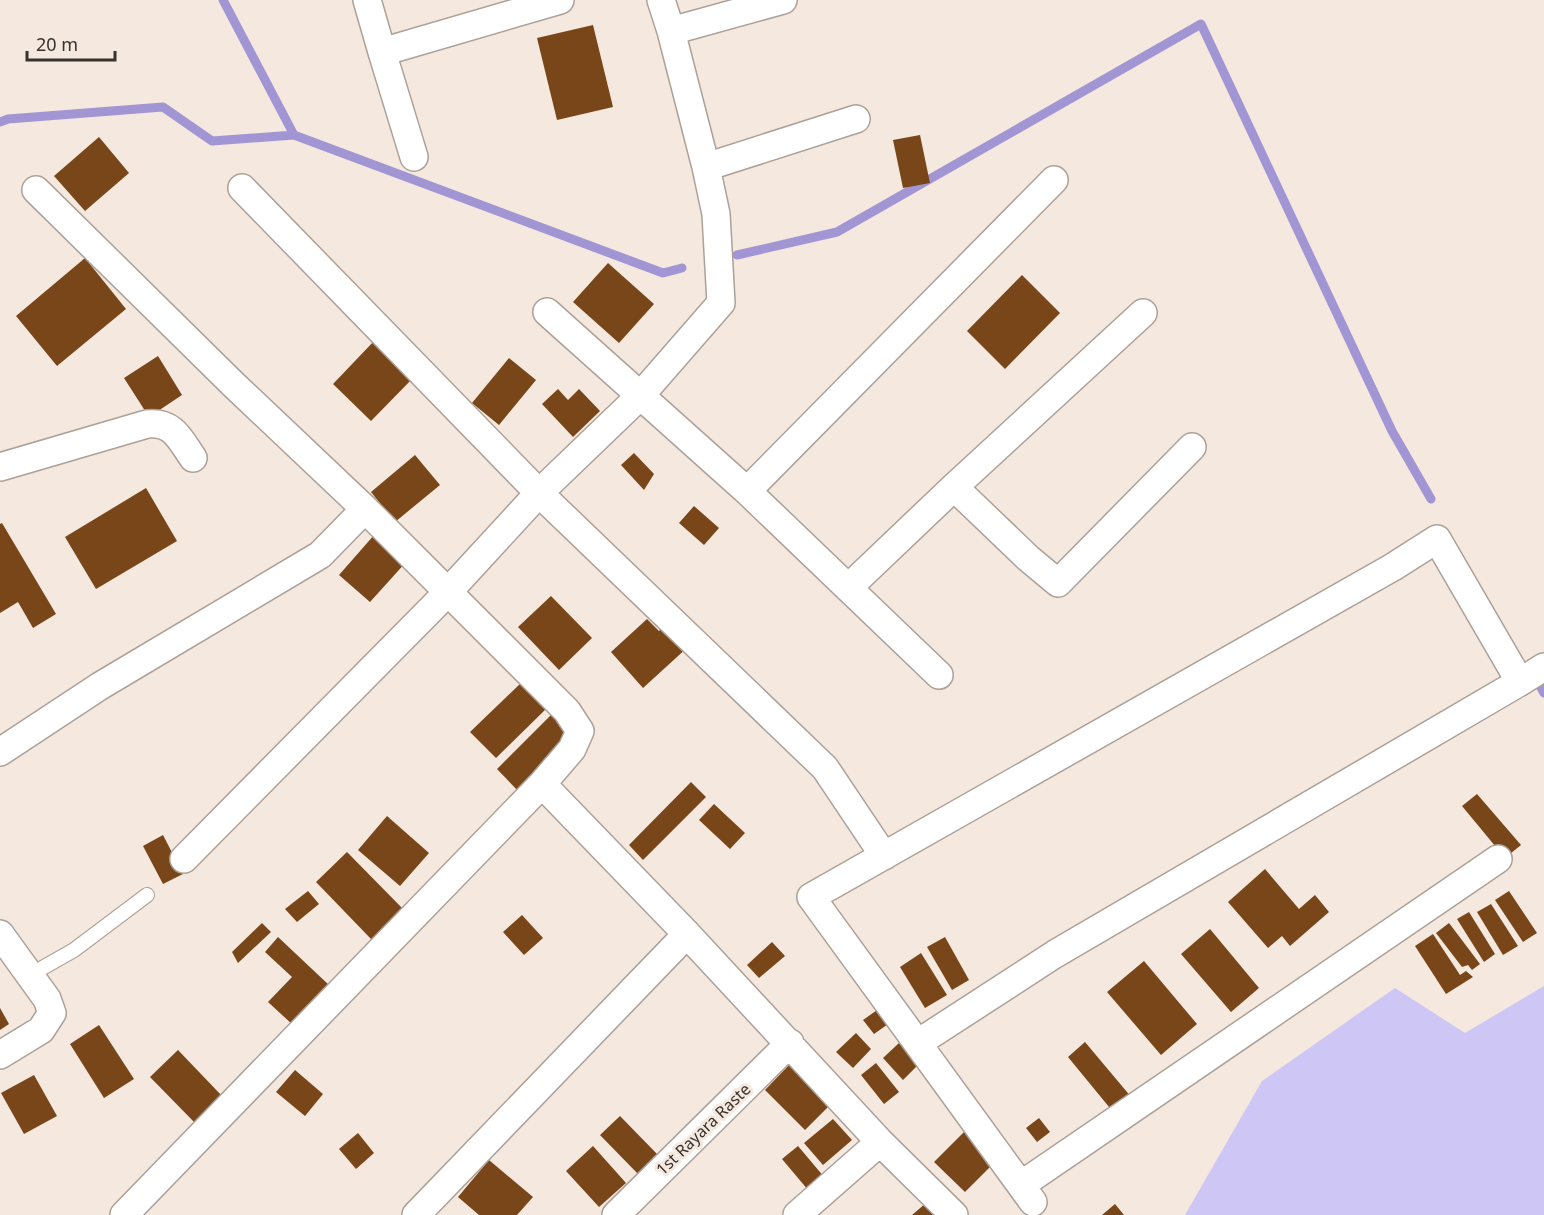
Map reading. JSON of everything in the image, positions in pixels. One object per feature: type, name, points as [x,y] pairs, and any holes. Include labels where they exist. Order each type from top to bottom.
[{"type":"street","points":[[367,0],[414,157]]},
{"type":"street","points":[[382,52],[505,8],[560,0]]},
{"type":"street","points":[[184,859],[447,593],[539,493],[640,396],[721,303],[716,213],[671,31],[661,0]]},
{"type":"street","points":[[671,31],[783,0]]},
{"type":"street","points":[[706,167],[856,119]]},
{"type":"street","points":[[747,491],[1054,180]]},
{"type":"street","points":[[36,189],[567,711],[580,731],[572,749],[542,783],[124,1215]]},
{"type":"street","points":[[242,189],[539,493],[825,768],[884,856]]},
{"type":"street","points":[[547,312],[747,491],[939,675]]},
{"type":"street","points":[[848,588],[1143,313]]},
{"type":"street","points":[[0,467],[157,423],[171,428],[193,458]]},
{"type":"street","points":[[954,487],[1028,558],[1058,583],[1192,447]]},
{"type":"street","points":[[0,752],[100,686],[321,555],[364,509]]},
{"type":"street","points":[[1498,859],[1029,1204],[918,1043],[811,897],[1392,567],[1437,539],[1520,682]]},
{"type":"street","points":[[918,1043],[1055,954],[1544,667]]},
{"type":"street","points":[[542,783],[790,1043],[880,1142],[954,1215]]},
{"type":"street","points":[[0,934],[47,999],[52,1013],[41,1030],[0,1055]]},
{"type":"street","points":[[416,1215],[687,934]]},
{"type":"street","name":"1st Rayara Raste","points":[[616,1215],[790,1043]]},
{"type":"street","points":[[797,1215],[880,1142]]},
{"type":"lane","points":[[30,975],[74,950],[147,895]]},
{"type":"shaded area","points":[[1544,986],[1544,1215],[1185,1215],[1262,1081],[1395,988],[1465,1033]]},
{"type":"building","points":[[593,25],[613,107],[557,120],[537,38]]},
{"type":"building","points":[[920,135],[930,183],[903,188],[893,140]]},
{"type":"building","points":[[99,137],[129,173],[85,211],[54,176]]},
{"type":"building","points":[[85,258],[126,309],[57,366],[16,316]]},
{"type":"building","points":[[608,263],[654,304],[619,343],[573,302]]},
{"type":"building","points":[[1022,275],[1060,313],[1005,369],[967,331]]},
{"type":"building","points":[[375,340],[414,377],[371,421],[333,384]]},
{"type":"building","points":[[158,356],[182,395],[149,417],[124,378]]},
{"type":"building","points":[[509,358],[536,380],[499,425],[472,403]]},
{"type":"building","points":[[558,389],[568,400],[579,389],[600,411],[573,437],[542,404]]},
{"type":"building","points":[[634,453],[654,474],[644,490],[621,465]]},
{"type":"building","points":[[415,455],[440,485],[395,522],[371,492]]},
{"type":"building","points":[[146,488],[177,541],[96,589],[65,537]]},
{"type":"building","points":[[694,506],[719,528],[704,545],[679,523]]},
{"type":"building","points":[[2,523],[56,614],[33,628],[18,602],[0,613],[0,524]]},
{"type":"building","points":[[375,534],[407,561],[370,602],[339,575]]},
{"type":"building","points":[[551,596],[592,638],[559,670],[518,627]]},
{"type":"building","points":[[647,619],[659,631],[668,623],[689,646],[643,688],[611,652]]},
{"type":"building","points":[[522,682],[547,708],[496,758],[470,732]]},
{"type":"building","points":[[552,714],[574,737],[518,791],[497,769]]},
{"type":"building","points":[[691,782],[706,797],[643,860],[629,845]]},
{"type":"building","points":[[1477,794],[1521,845],[1505,858],[1462,806]]},
{"type":"building","points":[[714,804],[745,833],[730,849],[699,820]]},
{"type":"building","points":[[387,816],[429,853],[400,886],[358,850]]},
{"type":"building","points":[[163,835],[183,874],[163,884],[143,846]]},
{"type":"building","points":[[347,852],[403,909],[372,940],[316,882]]},
{"type":"building","points":[[1265,869],[1299,909],[1315,895],[1329,912],[1290,946],[1282,936],[1268,948],[1228,902]]},
{"type":"building","points":[[308,891],[319,904],[297,922],[285,909]]},
{"type":"building","points":[[1509,891],[1537,933],[1523,942],[1495,900]]},
{"type":"building","points":[[1491,904],[1518,946],[1503,955],[1477,912]]},
{"type":"building","points":[[1469,912],[1495,954],[1484,962],[1457,919]]},
{"type":"building","points":[[522,915],[543,938],[524,955],[503,932]]},
{"type":"building","points":[[262,923],[271,932],[238,963],[232,952]]},
{"type":"building","points":[[1449,923],[1480,964],[1472,970],[1468,965],[1462,967],[1436,933]]},
{"type":"building","points":[[1210,929],[1259,988],[1231,1012],[1181,954]]},
{"type":"building","points":[[1433,934],[1460,975],[1466,971],[1473,977],[1446,994],[1415,946]]},
{"type":"building","points":[[278,937],[330,986],[293,1025],[268,1002],[292,977],[265,952]]},
{"type":"building","points":[[945,937],[969,980],[952,990],[927,947]]},
{"type":"building","points":[[772,942],[785,956],[759,978],[747,965]]},
{"type":"building","points":[[921,953],[947,995],[925,1008],[900,967]]},
{"type":"building","points":[[1144,961],[1197,1024],[1161,1055],[1107,992]]},
{"type":"building","points":[[0,1008],[9,1024],[0,1030]]},
{"type":"building","points":[[880,1008],[891,1022],[874,1034],[863,1020]]},
{"type":"building","points":[[99,1025],[134,1079],[104,1098],[70,1044]]},
{"type":"building","points":[[856,1033],[871,1049],[853,1068],[836,1052]]},
{"type":"building","points":[[1085,1042],[1132,1098],[1114,1113],[1068,1057]]},
{"type":"building","points":[[899,1043],[919,1064],[903,1080],[883,1058]]},
{"type":"building","points":[[178,1050],[222,1096],[195,1123],[150,1077]]},
{"type":"building","points":[[791,1063],[831,1104],[805,1130],[765,1090]]},
{"type":"building","points":[[876,1063],[899,1092],[884,1104],[861,1075]]},
{"type":"building","points":[[295,1070],[323,1094],[305,1116],[276,1092]]},
{"type":"building","points":[[34,1075],[57,1116],[24,1134],[1,1093]]},
{"type":"building","points":[[620,1116],[658,1155],[638,1174],[600,1135]]},
{"type":"building","points":[[1039,1118],[1050,1132],[1037,1142],[1026,1128]]},
{"type":"building","points":[[833,1119],[852,1140],[823,1165],[804,1143]]},
{"type":"building","points":[[969,1127],[1000,1157],[965,1192],[934,1162]]},
{"type":"building","points":[[358,1133],[374,1153],[356,1169],[339,1149]]},
{"type":"building","points":[[593,1146],[626,1183],[599,1207],[566,1171]]},
{"type":"building","points":[[798,1146],[830,1184],[814,1197],[782,1159]]},
{"type":"building","points":[[489,1160],[533,1197],[517,1215],[479,1215],[458,1197]]},
{"type":"building","points":[[926,1203],[938,1215],[912,1215]]},
{"type":"building","points":[[1115,1204],[1124,1215],[1102,1215]]},
{"type":"waterway","points":[[223,0],[294,135]]},
{"type":"waterway","points":[[737,255],[837,232],[1201,24],[1392,431],[1431,499]]},
{"type":"waterway","points":[[0,122],[8,119],[163,107],[212,141],[294,135],[663,273],[682,268]]},
{"type":"waterway","points":[[1538,682],[1544,693]]}]
